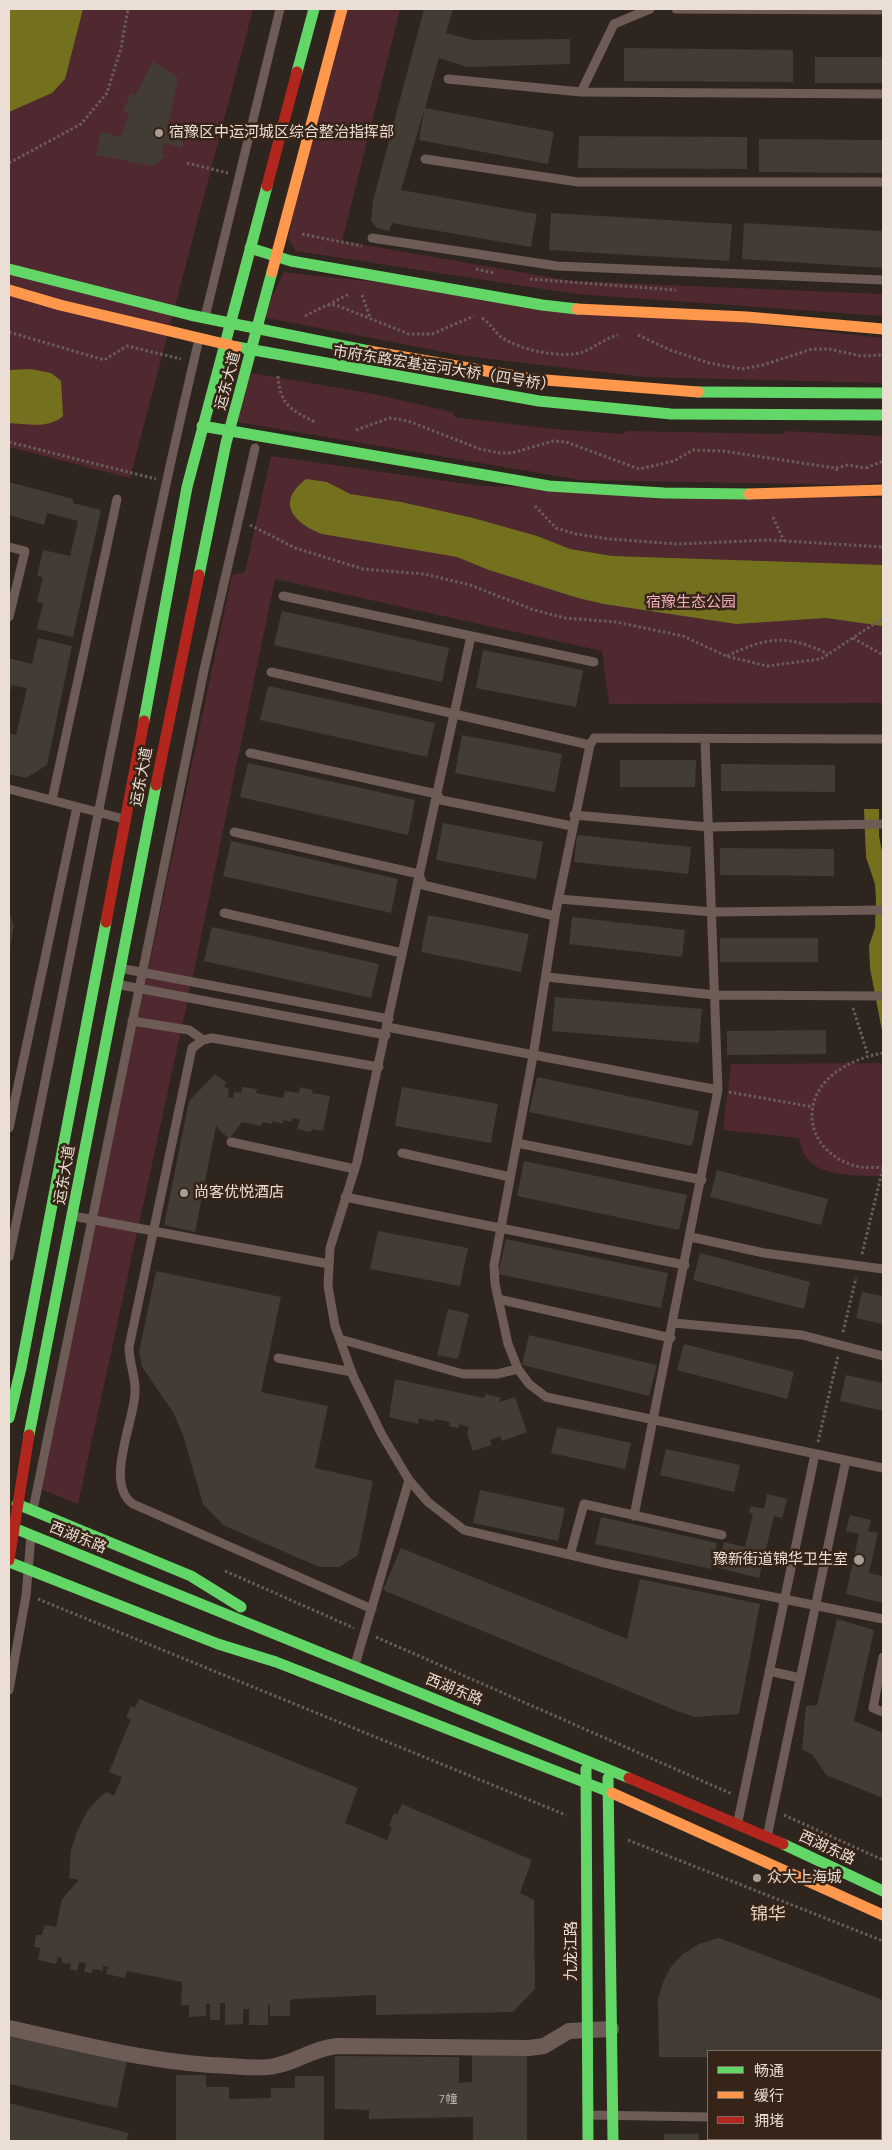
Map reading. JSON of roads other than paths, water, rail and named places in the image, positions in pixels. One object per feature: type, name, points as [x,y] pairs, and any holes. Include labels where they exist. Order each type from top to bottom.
[{"type":"main road","name":"运东大道","points":[[9,1418],[15,1367],[126,820],[187,487],[314,9]]},
{"type":"main road","name":"运东大道","points":[[9,1561],[11,1527],[73,1216],[119,968],[230,432],[342,9]]},
{"type":"main road","points":[[250,248],[301,263],[542,305],[602,311],[747,317],[883,329]]},
{"type":"main road","name":"市府东路宏基运河大桥（四号桥）","points":[[9,269],[190,315],[368,351],[533,379],[703,392],[883,393]]},
{"type":"main road","name":"市府东路宏基运河大桥（四号桥）","points":[[9,290],[60,305],[258,352],[539,401],[671,414],[883,414]]},
{"type":"main road","points":[[202,426],[549,486],[664,493],[783,494],[883,490]]},
{"type":"main road","points":[[17,1504],[32,1523],[191,1576],[297,1642]]},
{"type":"main road","name":"西湖东路","points":[[11,1527],[32,1523],[297,1642],[608,1769],[765,1848],[883,1916]]},
{"type":"main road","name":"西湖东路","points":[[9,1561],[27,1570],[218,1644],[276,1662],[608,1791],[735,1834],[765,1848],[883,1891]]},
{"type":"main road","name":"九龙江路","points":[[586,1760],[588,2141]]},
{"type":"main road","points":[[608,1769],[613,2141]]},
{"type":"street","points":[[9,2028],[164,2061],[189,2065],[235,2066],[276,2066],[325,2047],[336,2046],[529,2048],[544,2046],[569,2032],[587,2029],[611,2029]]},
{"type":"lane","points":[[9,1257],[45,1086],[97,812],[165,482],[280,9]]},
{"type":"lane","points":[[581,92],[614,24],[650,9]]},
{"type":"lane","points":[[676,9],[883,10]]},
{"type":"lane","points":[[448,79],[581,92],[883,94]]},
{"type":"lane","points":[[425,159],[578,182],[883,182]]},
{"type":"lane","points":[[372,238],[557,266],[883,280]]},
{"type":"lane","points":[[9,1690],[26,1596],[32,1523],[91,1219],[132,1021],[144,973],[204,670],[255,448]]},
{"type":"lane","points":[[52,800],[117,499]]},
{"type":"lane","points":[[9,547],[25,551],[9,617]]},
{"type":"lane","points":[[283,596],[594,662]]},
{"type":"lane","points":[[471,636],[379,1067],[355,1169],[330,1248],[328,1286],[335,1326],[352,1372],[382,1435],[410,1480],[428,1502],[464,1530],[570,1555],[883,1619]]},
{"type":"lane","points":[[271,672],[590,745]]},
{"type":"lane","points":[[883,739],[594,738],[590,745],[574,815],[558,899],[547,977],[493,1276],[508,1344],[518,1369],[529,1384],[546,1397],[883,1468]]},
{"type":"lane","points":[[634,1516],[674,1323],[718,1090],[705,739]]},
{"type":"lane","points":[[250,753],[437,794],[441,800],[572,826]]},
{"type":"lane","points":[[9,789],[126,820]]},
{"type":"lane","points":[[9,1128],[77,806]]},
{"type":"lane","points":[[574,815],[708,827],[883,824]]},
{"type":"lane","points":[[234,832],[419,874]]},
{"type":"lane","points":[[419,874],[423,885],[555,916]]},
{"type":"lane","points":[[558,899],[712,912],[883,910]]},
{"type":"lane","points":[[224,913],[402,953]]},
{"type":"lane","points":[[119,968],[387,1027],[718,1090]]},
{"type":"lane","points":[[547,977],[715,995],[883,996]]},
{"type":"lane","points":[[116,984],[387,1027]]},
{"type":"lane","points":[[132,1021],[189,1030],[203,1040]]},
{"type":"lane","points":[[372,1609],[126,1499],[122,1489],[122,1454],[135,1395],[128,1347],[192,1048],[203,1040],[212,1038],[379,1067]]},
{"type":"lane","points":[[231,1142],[355,1169]]},
{"type":"lane","points":[[517,1143],[702,1180]]},
{"type":"lane","points":[[402,1153],[510,1177]]},
{"type":"lane","points":[[345,1197],[685,1265]]},
{"type":"lane","points":[[73,1216],[329,1264]]},
{"type":"lane","points":[[690,1237],[764,1254],[883,1269]]},
{"type":"lane","points":[[498,1299],[670,1338]]},
{"type":"lane","points":[[674,1323],[780,1332],[841,1344],[883,1356]]},
{"type":"lane","points":[[340,1339],[463,1374],[497,1374],[518,1369]]},
{"type":"lane","points":[[278,1358],[352,1372]]},
{"type":"lane","points":[[735,1834],[815,1454]]},
{"type":"lane","points":[[765,1848],[846,1460]]},
{"type":"lane","points":[[355,1666],[410,1480]]},
{"type":"lane","points":[[570,1555],[584,1504],[722,1534]]},
{"type":"lane","points":[[883,1657],[873,1708],[883,1712]]},
{"type":"lane","points":[[769,1671],[800,1678]]},
{"type":"lane","points":[[588,2115],[707,2117]]},
{"type":"place","name":"宿豫区中运河城区综合整治指挥部","points":[[159,133]]},
{"type":"place","name":"尚客优悦酒店","points":[[184,1193]]},
{"type":"place","name":"豫新街道锦华卫生室","points":[[859,1560]]},
{"type":"place","name":"众大上海城","points":[[757,1878]]},
{"type":"district","name":"锦华","points":[[768,1915]]},
{"type":"park label","name":"宿豫生态公园","points":[[691,603]]}]
